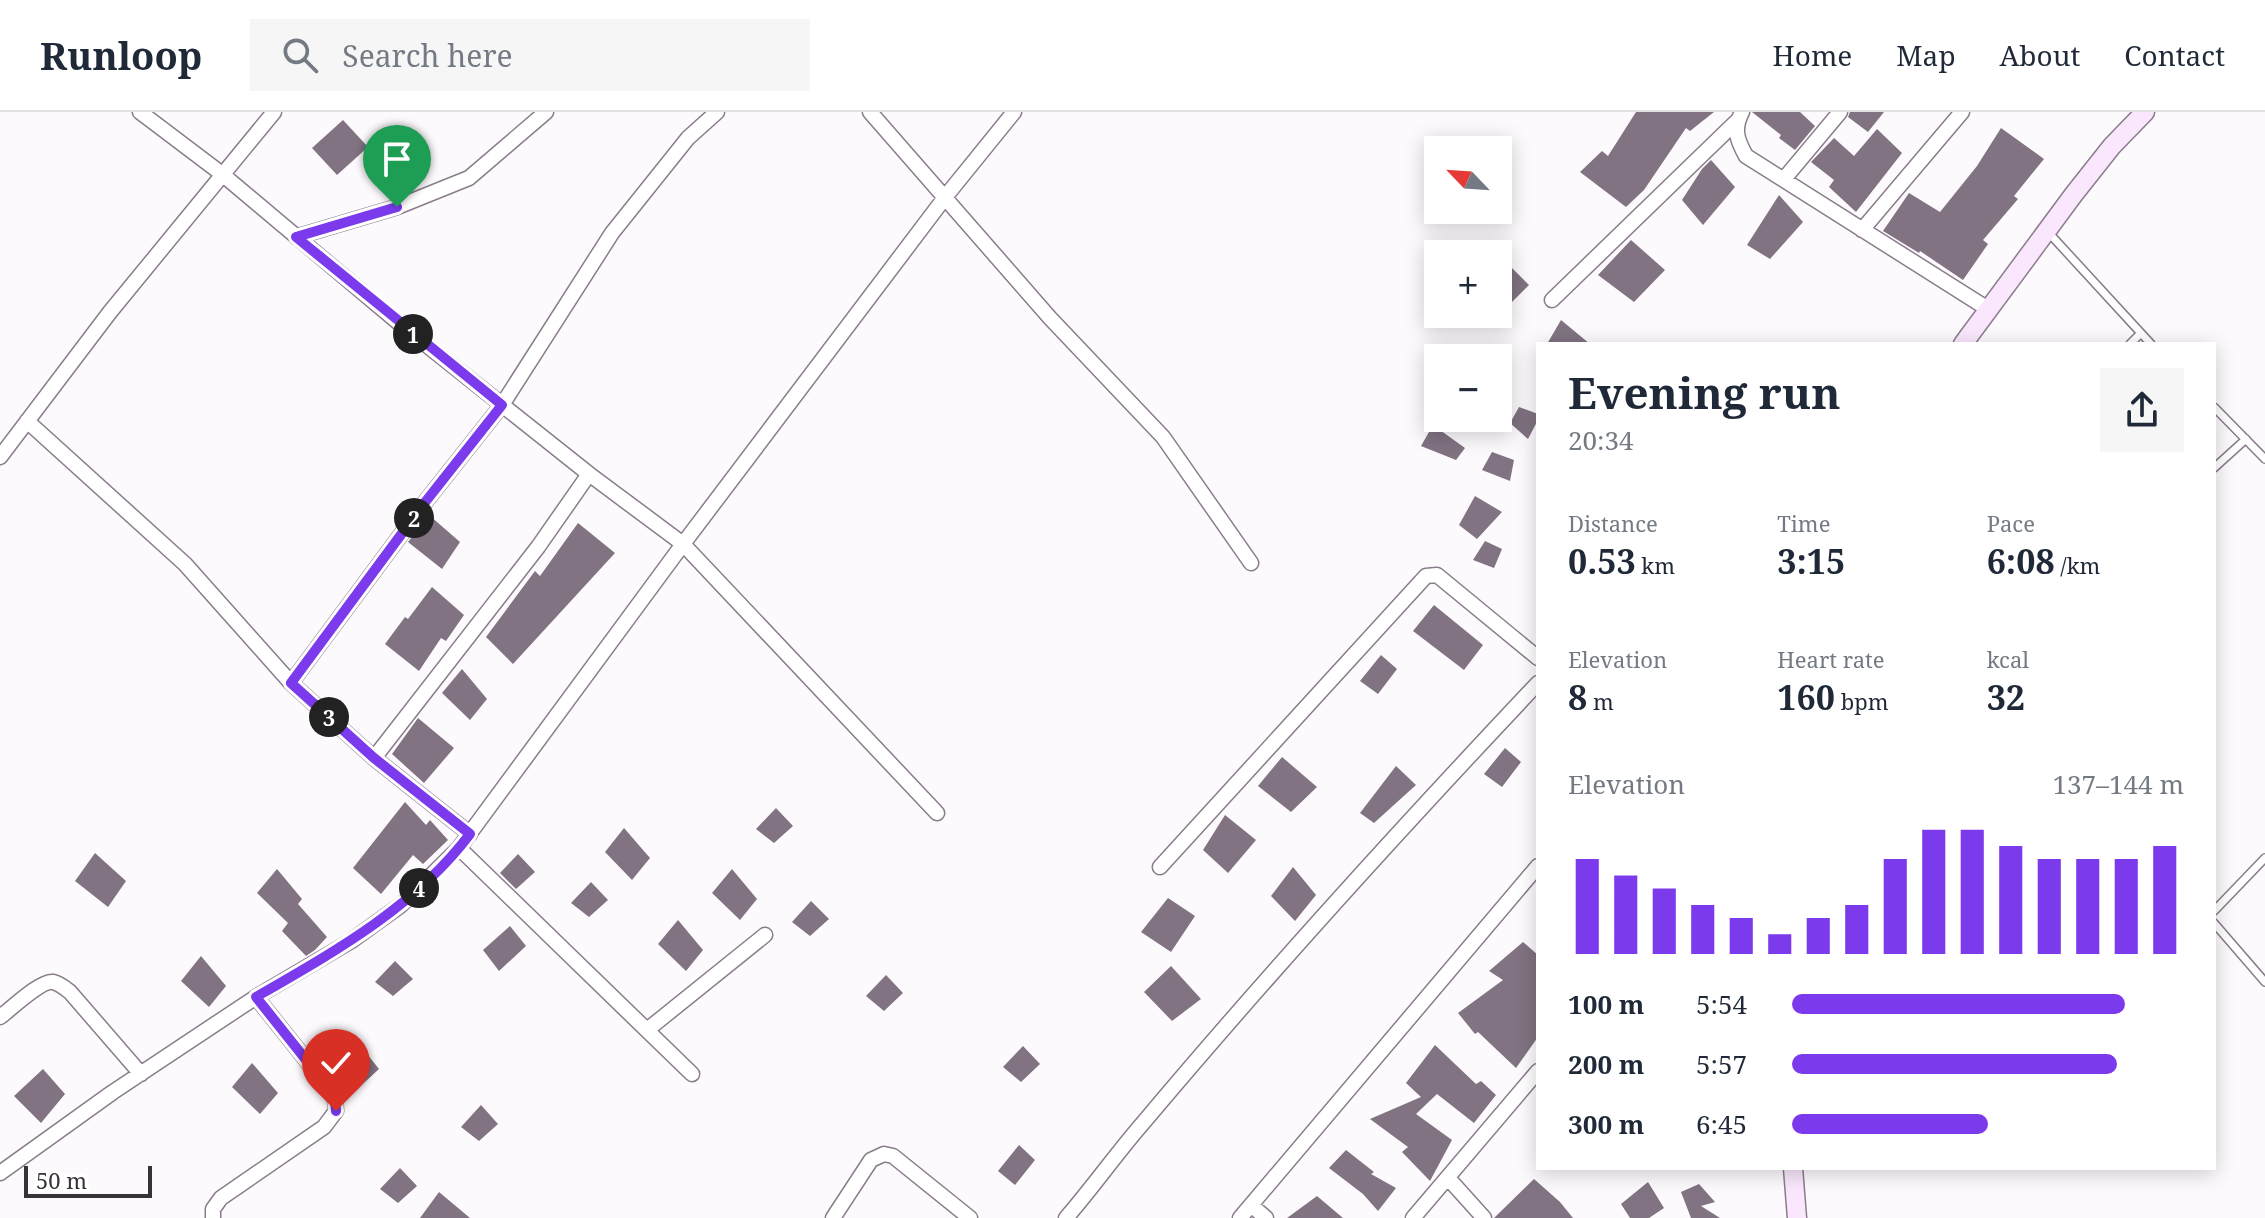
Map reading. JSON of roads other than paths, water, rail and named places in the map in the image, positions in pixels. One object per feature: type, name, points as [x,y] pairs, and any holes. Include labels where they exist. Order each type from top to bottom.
[{"type":"main road","points":[[1964,342],[2112,146],[2145,112]]},
{"type":"main road","points":[[1793,1170],[1797,1218]]},
{"type":"street","points":[[140,112],[222,174],[502,405],[683,544],[937,813]]},
{"type":"street","points":[[0,457],[274,112]]},
{"type":"street","points":[[296,237],[397,207],[469,178],[546,112]]},
{"type":"street","points":[[291,683],[502,405],[612,233],[680,148],[717,112]]},
{"type":"street","points":[[870,112],[1050,318],[1163,437],[1251,563]]},
{"type":"street","points":[[0,1173],[256,997],[351,941],[401,905],[459,848],[683,544],[946,196],[1014,112]]},
{"type":"street","points":[[1784,179],[1840,112]]},
{"type":"street","points":[[1862,230],[1962,112]]},
{"type":"street","points":[[1740,116],[1736,137],[1746,156],[1988,309]]},
{"type":"street","points":[[1552,300],[1740,116]]},
{"type":"street","points":[[27,421],[174,553],[291,683],[374,758],[470,834]]},
{"type":"street","points":[[374,758],[538,547],[589,474]]},
{"type":"street","points":[[1160,867],[1426,576],[1437,575],[1536,656]]},
{"type":"street","points":[[1066,1218],[1141,1125],[1260,988],[1403,826],[1536,685]]},
{"type":"street","points":[[459,848],[692,1074]]},
{"type":"street","points":[[1240,1218],[1536,868]]},
{"type":"street","points":[[647,1030],[765,935]]},
{"type":"street","points":[[0,1017],[40,986],[49,981],[55,982],[70,992],[141,1074]]},
{"type":"street","points":[[213,1218],[213,1209],[221,1198],[324,1127],[336,1111],[330,1090],[256,997]]},
{"type":"street","points":[[1413,1218],[1536,1073]]},
{"type":"street","points":[[833,1218],[871,1160],[884,1154],[893,1156],[970,1218]]},
{"type":"street","points":[[1448,1178],[1484,1218]]},
{"type":"street","points":[[1251,1205],[1266,1218]]},
{"type":"lane","points":[[2048,232],[2149,342]]},
{"type":"lane","points":[[2132,342],[2140,334]]},
{"type":"lane","points":[[2216,409],[2265,459]]},
{"type":"lane","points":[[2216,466],[2246,439]]},
{"type":"lane","points":[[2216,909],[2265,858]]},
{"type":"lane","points":[[2216,925],[2265,982]]}]
